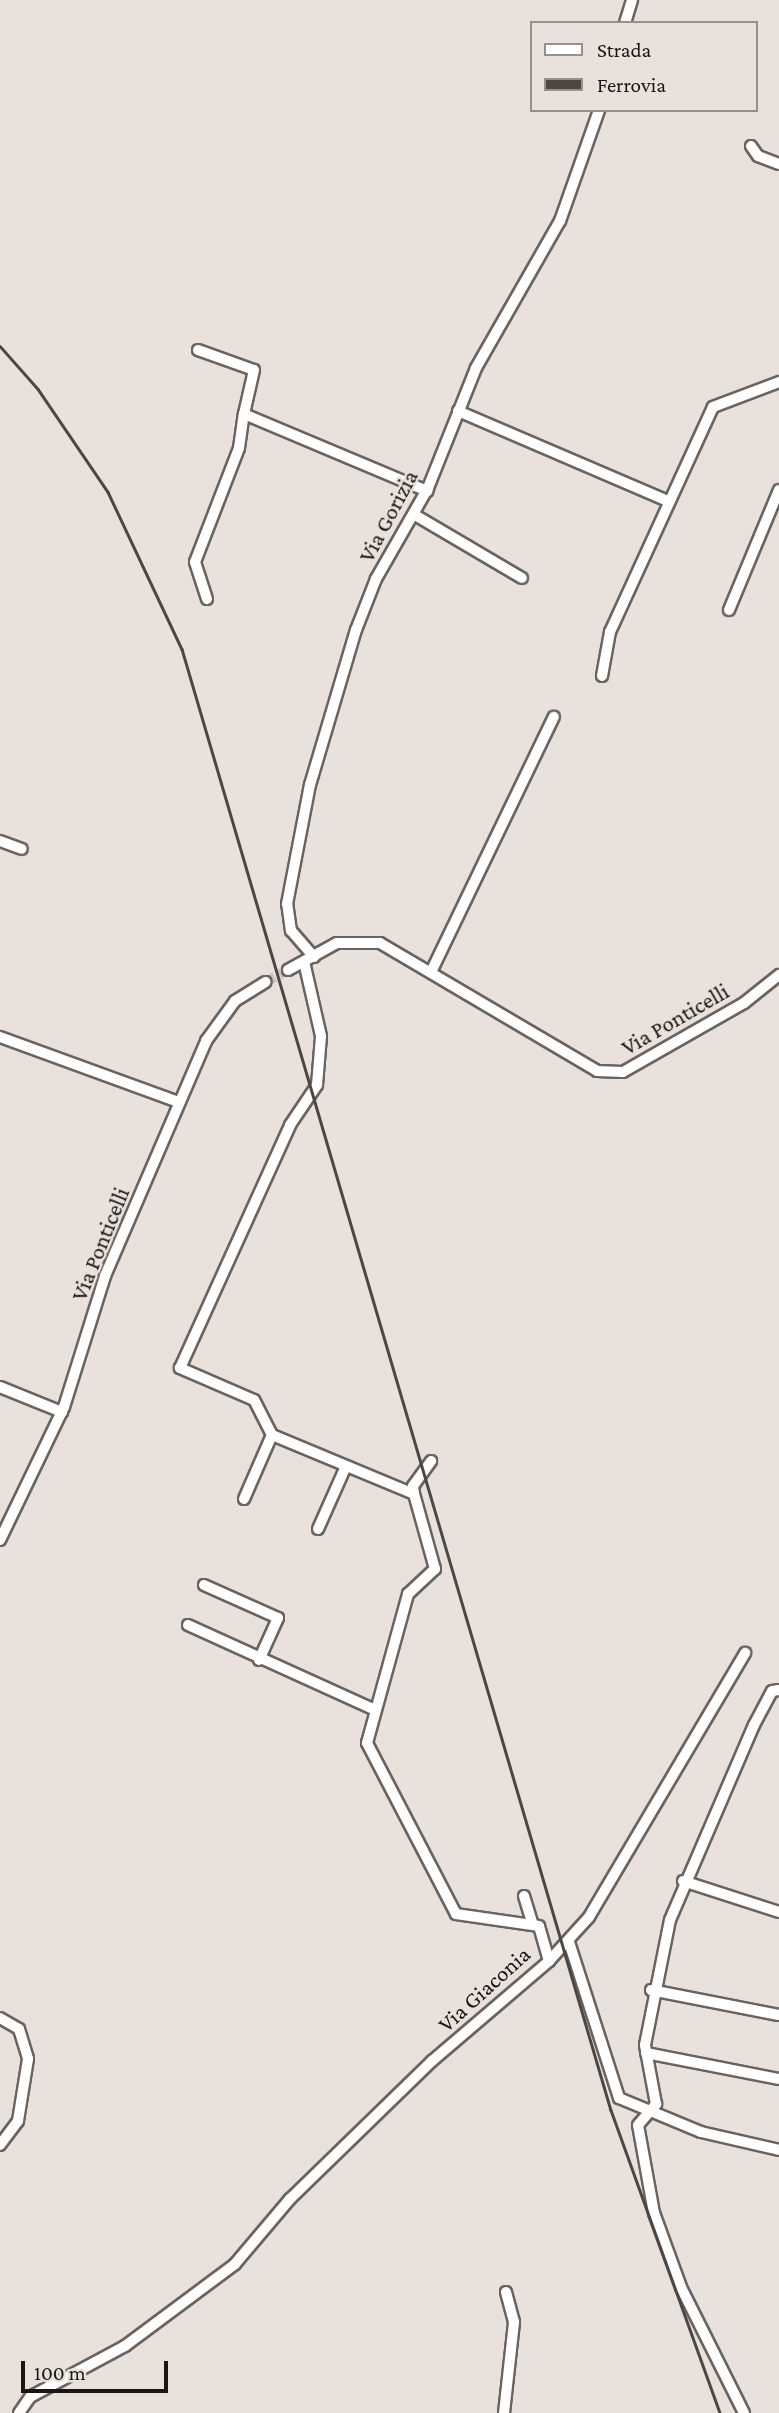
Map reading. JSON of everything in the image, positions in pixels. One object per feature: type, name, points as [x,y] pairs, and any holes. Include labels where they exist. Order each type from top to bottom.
[{"type":"street","points":[[626,21],[632,0]]},
{"type":"street","name":"Via Gorizia","points":[[309,959],[291,931],[287,904],[310,785],[368,599],[415,515],[457,411],[560,221],[598,112]]},
{"type":"street","points":[[751,146],[758,156],[779,164]]},
{"type":"street","points":[[198,349],[254,370],[239,448],[195,562],[207,599]]},
{"type":"street","points":[[602,676],[610,632],[713,407],[779,382]]},
{"type":"street","points":[[457,411],[668,501]]},
{"type":"street","points":[[244,414],[426,491]]},
{"type":"street","points":[[729,610],[779,490]]},
{"type":"street","points":[[415,515],[522,578]]},
{"type":"street","points":[[432,970],[554,717]]},
{"type":"street","points":[[0,841],[22,849]]},
{"type":"street","name":"Via Ponticelli","points":[[288,970],[337,943],[380,943],[432,970],[597,1071],[623,1072],[744,1003],[779,975]]},
{"type":"street","points":[[309,959],[321,1036],[317,1086],[290,1125],[180,1364],[189,1374],[254,1400],[272,1435],[414,1494],[413,1486],[431,1461]]},
{"type":"street","name":"Via Ponticelli","points":[[0,1540],[62,1412],[105,1276],[206,1041],[235,1001],[265,982]]},
{"type":"street","points":[[0,1037],[179,1102]]},
{"type":"street","points":[[0,1387],[62,1412]]},
{"type":"street","points":[[244,1499],[272,1435]]},
{"type":"street","points":[[318,1529],[346,1466]]},
{"type":"street","name":"Via Giaconia","points":[[19,2413],[30,2397],[125,2346],[235,2264],[290,2199],[423,2070],[549,1961],[539,1926],[456,1914],[368,1743],[408,1594],[435,1569],[414,1494]]},
{"type":"street","points":[[204,1585],[278,1618],[260,1661]]},
{"type":"street","points":[[188,1625],[260,1661],[375,1710]]},
{"type":"street","points":[[549,1961],[569,1942],[745,1653]]},
{"type":"street","points":[[654,2112],[646,2053],[651,1990],[683,1881],[754,1725],[772,1691],[779,1690]]},
{"type":"street","points":[[683,1881],[779,1912]]},
{"type":"street","points":[[524,1896],[533,1926]]},
{"type":"street","points":[[569,1942],[615,2092],[626,2103],[701,2132],[779,2151]]},
{"type":"street","points":[[651,1990],[779,2015]]},
{"type":"street","points":[[0,2018],[19,2029],[28,2059],[18,2121],[0,2145]]},
{"type":"street","points":[[646,2053],[779,2079]]},
{"type":"street","points":[[654,2112],[638,2124],[654,2213],[700,2334],[716,2350],[744,2413]]},
{"type":"street","points":[[504,2413],[514,2322],[506,2292]]},
{"type":"tunnel","points":[[266,982],[288,970]]},
{"type":"railway","points":[[0,346],[38,389],[108,492],[182,649],[611,2110],[720,2413]]}]
